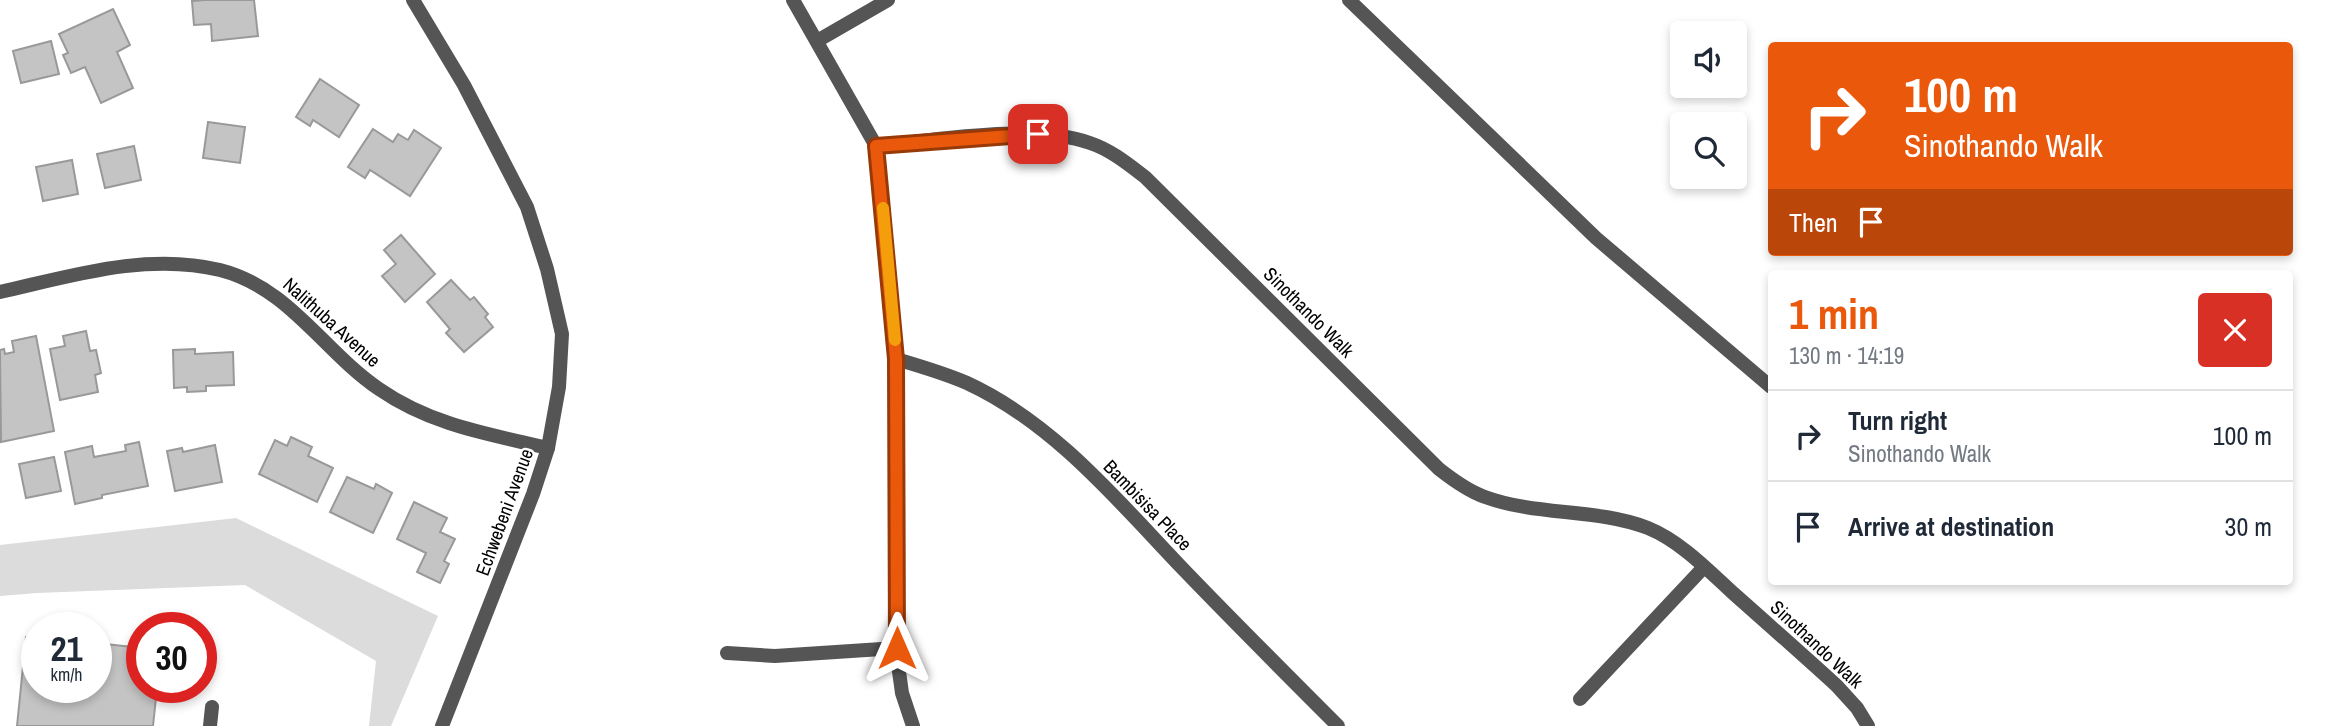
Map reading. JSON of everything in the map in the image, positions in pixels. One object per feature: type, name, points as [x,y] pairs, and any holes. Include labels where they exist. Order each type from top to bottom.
[{"type":"street","name":"Echwebeni Avenue","points":[[413,0],[464,85],[527,207],[547,269],[562,334],[559,387],[548,448],[533,494],[442,726]]},
{"type":"street","points":[[793,0],[876,146],[896,359],[897,648],[902,693],[912,726]]},
{"type":"street","points":[[817,41],[888,0]]},
{"type":"street","points":[[1349,0],[1596,238],[1768,384]]},
{"type":"street","name":"Sinothando Walk","points":[[876,146],[1038,134],[1090,143],[1116,155],[1145,177],[1439,469],[1483,497],[1649,528],[1704,567],[1837,686],[1857,708],[1868,726]]},
{"type":"street","name":"Nalithuba Avenue","points":[[0,292],[91,271],[146,265],[188,265],[219,270],[262,286],[286,303],[345,362],[398,402],[443,423],[548,448]]},
{"type":"street","name":"Bambisisa Place","points":[[896,359],[933,369],[967,383],[996,398],[1039,428],[1087,469],[1338,726]]},
{"type":"street","points":[[1580,699],[1704,567]]},
{"type":"street","points":[[727,653],[775,656],[897,648]]},
{"type":"street","points":[[210,726],[212,707]]},
{"type":"shaded area","points":[[236,518],[438,616],[391,726],[369,726],[376,661],[245,585],[0,596],[0,545]]},
{"type":"building","points":[[254,0],[258,36],[212,41],[211,24],[194,25],[192,1]]},
{"type":"building","points":[[113,9],[130,45],[117,52],[133,88],[101,103],[85,67],[71,73],[63,55],[68,53],[59,34]]},
{"type":"building","points":[[51,41],[59,74],[21,83],[13,51]]},
{"type":"building","points":[[320,79],[359,105],[339,137],[313,120],[310,126],[296,117]]},
{"type":"building","points":[[208,122],[245,127],[240,163],[203,158]]},
{"type":"building","points":[[373,129],[393,142],[398,134],[408,140],[414,130],[441,148],[410,196],[370,170],[365,178],[348,167]]},
{"type":"building","points":[[134,146],[141,180],[105,188],[97,154]]},
{"type":"building","points":[[72,160],[78,194],[43,201],[36,167]]},
{"type":"building","points":[[401,235],[435,274],[405,302],[382,276],[396,264],[384,250]]},
{"type":"building","points":[[451,280],[470,300],[474,297],[488,314],[485,317],[493,327],[464,352],[446,333],[450,329],[427,302]]},
{"type":"building","points":[[86,331],[90,351],[96,350],[101,373],[95,375],[98,392],[60,400],[50,349],[65,346],[63,336]]},
{"type":"building","points":[[36,336],[54,431],[1,442],[0,350],[4,349],[5,354],[14,352],[12,341]]},
{"type":"building","points":[[195,349],[195,354],[233,352],[234,385],[206,386],[206,391],[187,392],[187,387],[174,388],[173,350]]},
{"type":"building","points":[[291,437],[312,447],[308,456],[333,468],[317,502],[259,474],[275,440],[287,446]]},
{"type":"building","points":[[139,442],[148,486],[102,495],[102,498],[75,504],[65,452],[92,446],[94,457],[126,451],[125,445]]},
{"type":"building","points":[[215,445],[222,482],[175,491],[167,451],[182,448],[183,452]]},
{"type":"building","points":[[54,457],[61,491],[26,498],[19,464]]},
{"type":"building","points":[[347,477],[374,489],[376,484],[392,493],[373,533],[330,512]]},
{"type":"building","points":[[414,502],[447,518],[440,532],[455,539],[444,561],[449,564],[440,583],[417,572],[426,553],[397,539]]},
{"type":"building","points":[[112,645],[126,646],[126,703],[155,703],[153,726],[17,726],[21,686],[21,703],[112,703]]},
{"type":"slow traffic","points":[[883,208],[895,340]]},
{"type":"route","points":[[897,648],[896,359],[876,146],[1038,134]]}]
